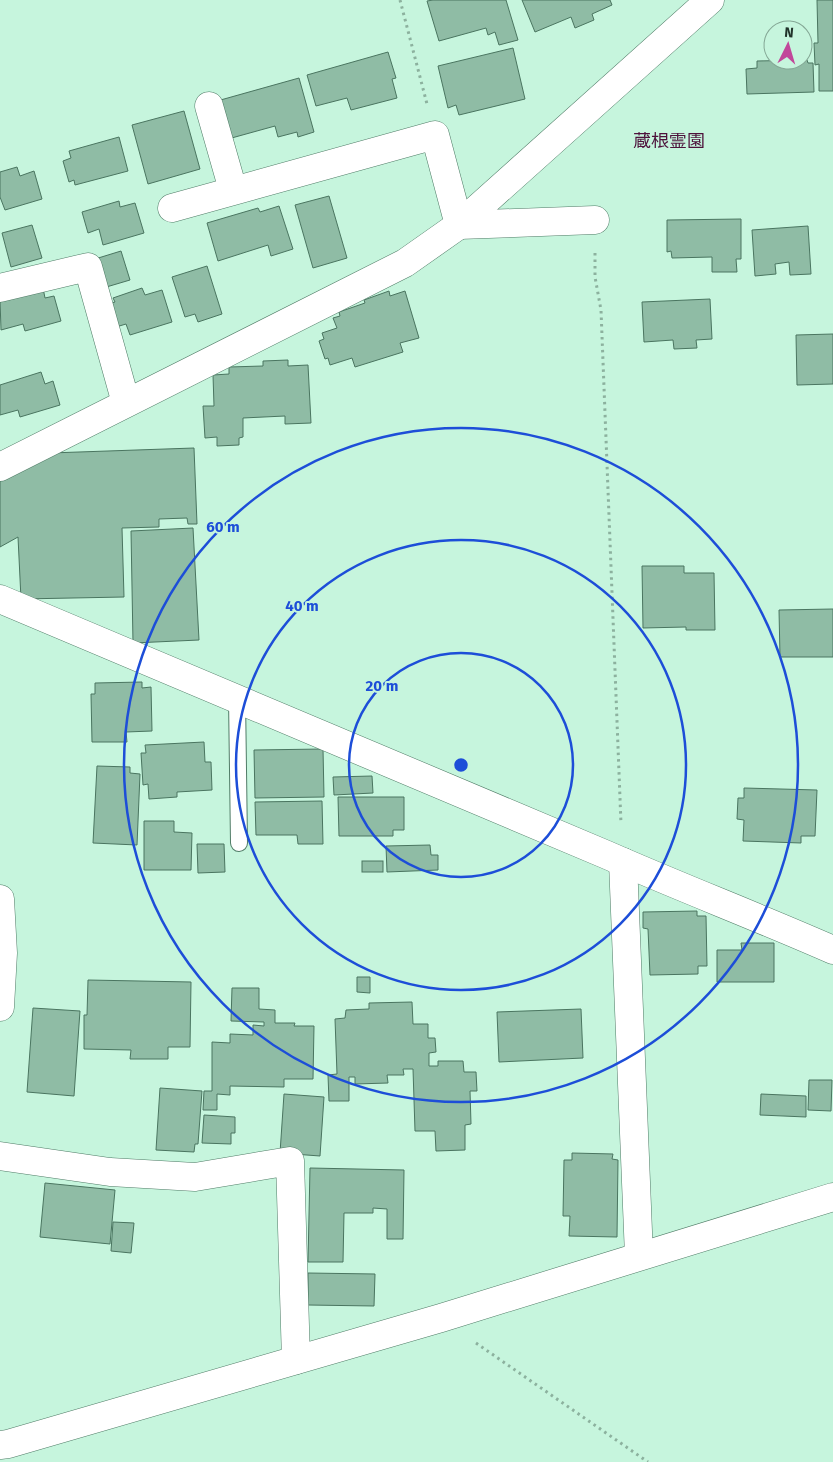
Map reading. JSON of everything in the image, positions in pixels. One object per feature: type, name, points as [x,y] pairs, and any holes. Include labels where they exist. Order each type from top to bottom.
[{"type":"street","points":[[0,467],[406,263],[459,225],[710,0]]},
{"type":"street","points":[[209,106],[234,190]]},
{"type":"street","points":[[172,208],[435,135],[459,225]]},
{"type":"street","points":[[459,225],[595,220]]},
{"type":"street","points":[[0,288],[88,267],[126,403]]},
{"type":"street","points":[[0,599],[833,950]]},
{"type":"street","points":[[623,862],[639,1256]]},
{"type":"street","points":[[0,899],[3,953],[0,1007]]},
{"type":"street","points":[[0,1156],[110,1172],[195,1177],[290,1161],[296,1360]]},
{"type":"street","points":[[0,1445],[440,1318],[833,1197]]},
{"type":"lane","points":[[237,698],[238,843]]},
{"type":"path","points":[[400,0],[435,135]]},
{"type":"path","points":[[595,220],[595,277],[601,310],[623,862]]},
{"type":"path","points":[[440,1318],[648,1462]]},
{"type":"building","points":[[506,0],[518,40],[499,45],[495,32],[488,35],[486,28],[439,41],[427,1]]},
{"type":"building","points":[[522,0],[610,0],[612,5],[592,14],[594,20],[575,28],[571,17],[535,32]]},
{"type":"building","points":[[817,0],[833,0],[833,91],[819,91],[819,64],[815,65],[814,43],[818,43]]},
{"type":"building","points":[[513,48],[525,99],[459,115],[456,105],[448,108],[438,66]]},
{"type":"building","points":[[388,52],[396,78],[392,79],[397,98],[351,110],[347,98],[316,106],[307,75]]},
{"type":"building","points":[[757,61],[763,61],[763,70],[813,70],[813,63],[814,92],[747,94],[746,69],[757,68]]},
{"type":"building","points":[[299,78],[314,132],[298,137],[297,132],[278,137],[275,126],[228,139],[217,101]]},
{"type":"building","points":[[184,111],[200,169],[148,184],[132,125]]},
{"type":"building","points":[[119,137],[128,171],[75,185],[74,180],[69,182],[63,161],[71,158],[69,151]]},
{"type":"building","points":[[17,167],[20,176],[34,171],[42,199],[5,210],[0,197],[0,172]]},
{"type":"building","points":[[329,196],[347,258],[313,268],[295,205]]},
{"type":"building","points":[[119,201],[120,207],[135,203],[144,233],[103,245],[99,229],[88,233],[82,212]]},
{"type":"building","points":[[279,206],[293,249],[271,256],[268,245],[218,261],[207,223],[258,208],[260,212]]},
{"type":"building","points":[[741,219],[741,259],[736,259],[737,272],[712,272],[712,257],[672,258],[671,251],[667,252],[667,220]]},
{"type":"building","points":[[32,225],[42,258],[11,267],[2,233]]},
{"type":"building","points":[[808,226],[811,274],[790,275],[789,262],[775,264],[776,274],[755,276],[752,230]]},
{"type":"building","points":[[121,251],[130,280],[103,288],[95,259]]},
{"type":"building","points":[[207,266],[222,314],[198,322],[195,314],[185,317],[172,277]]},
{"type":"building","points":[[43,288],[45,298],[54,296],[61,321],[25,331],[23,324],[1,330],[0,300]]},
{"type":"building","points":[[142,288],[145,295],[162,290],[172,322],[130,335],[126,324],[116,327],[108,304],[115,302],[113,298]]},
{"type":"building","points":[[389,291],[390,296],[405,291],[419,338],[400,343],[403,352],[355,367],[352,358],[330,365],[328,358],[325,359],[319,341],[324,339],[322,333],[337,328],[333,318],[340,316],[339,312],[365,303],[364,300]]},
{"type":"building","points":[[710,299],[712,339],[696,340],[697,348],[674,349],[673,340],[644,342],[642,302]]},
{"type":"building","points":[[833,334],[833,384],[797,385],[796,335]]},
{"type":"building","points":[[288,360],[288,366],[308,365],[311,423],[285,424],[285,416],[243,418],[243,437],[239,438],[239,445],[217,446],[217,437],[205,438],[203,406],[214,406],[213,375],[229,374],[229,367],[263,366],[263,361]]},
{"type":"building","points":[[41,372],[45,384],[53,381],[60,405],[20,417],[18,410],[0,415],[0,385]]},
{"type":"building","points":[[194,448],[197,524],[188,524],[187,518],[159,519],[159,527],[122,528],[124,597],[21,599],[18,537],[0,547],[0,479],[50,453]]},
{"type":"building","points":[[193,528],[199,640],[133,643],[131,531]]},
{"type":"building","points":[[642,566],[684,566],[684,573],[714,573],[715,630],[686,630],[686,627],[643,628]]},
{"type":"building","points":[[833,609],[833,657],[780,657],[779,610]]},
{"type":"building","points":[[142,682],[142,688],[151,687],[152,731],[126,732],[127,742],[92,742],[91,694],[95,694],[95,683]]},
{"type":"building","points":[[204,742],[205,762],[211,762],[212,790],[177,792],[177,797],[149,799],[148,784],[143,785],[141,753],[146,753],[145,745]]},
{"type":"building","points":[[323,749],[324,797],[255,798],[254,750]]},
{"type":"building","points":[[97,766],[130,767],[130,773],[140,774],[137,845],[93,843]]},
{"type":"building","points":[[372,776],[373,793],[334,795],[333,777]]},
{"type":"building","points":[[744,788],[817,790],[815,836],[801,836],[801,843],[743,841],[744,820],[737,819],[738,798],[744,798]]},
{"type":"building","points":[[338,797],[404,797],[404,830],[393,830],[393,836],[339,836]]},
{"type":"building","points":[[322,801],[323,844],[298,844],[297,835],[256,835],[255,802]]},
{"type":"building","points":[[144,821],[174,821],[174,832],[192,833],[191,870],[144,870]]},
{"type":"building","points":[[197,844],[224,844],[225,872],[198,873]]},
{"type":"building","points":[[430,845],[431,855],[438,855],[438,870],[387,872],[386,846]]},
{"type":"building","points":[[362,861],[383,861],[383,872],[362,872]]},
{"type":"building","points":[[697,911],[697,916],[706,916],[707,966],[698,966],[698,974],[650,975],[648,929],[643,928],[643,912]]},
{"type":"building","points":[[741,943],[774,943],[774,982],[717,982],[717,950],[742,950]]},
{"type":"building","points":[[357,977],[370,977],[370,993],[357,992]]},
{"type":"building","points":[[88,980],[191,982],[190,1047],[168,1047],[168,1059],[130,1059],[131,1050],[84,1049],[84,1015],[87,1015]]},
{"type":"building","points":[[232,988],[259,988],[259,1009],[275,1010],[275,1023],[295,1023],[294,1026],[314,1026],[313,1079],[284,1079],[284,1087],[230,1086],[230,1095],[217,1094],[217,1110],[203,1110],[204,1091],[212,1091],[212,1042],[230,1043],[230,1034],[253,1035],[253,1025],[264,1026],[264,1022],[231,1021]]},
{"type":"building","points":[[412,1002],[413,1024],[428,1024],[428,1038],[435,1038],[436,1052],[429,1053],[429,1066],[438,1066],[438,1061],[463,1061],[464,1072],[476,1072],[477,1091],[470,1091],[471,1124],[465,1125],[465,1150],[436,1151],[435,1131],[415,1131],[413,1069],[403,1069],[404,1075],[387,1075],[388,1083],[355,1084],[355,1077],[349,1077],[349,1101],[329,1101],[328,1075],[337,1074],[335,1019],[345,1018],[346,1010],[369,1009],[369,1003]]},
{"type":"building","points":[[33,1008],[80,1011],[74,1096],[27,1092]]},
{"type":"building","points":[[581,1009],[583,1058],[499,1062],[497,1012]]},
{"type":"building","points":[[809,1080],[832,1080],[831,1111],[808,1110]]},
{"type":"building","points":[[160,1088],[202,1091],[198,1144],[195,1144],[194,1152],[156,1150]]},
{"type":"building","points":[[284,1094],[324,1097],[320,1156],[280,1153]]},
{"type":"building","points":[[761,1094],[806,1096],[806,1117],[760,1115]]},
{"type":"building","points":[[204,1115],[235,1117],[235,1133],[231,1133],[231,1144],[202,1143]]},
{"type":"building","points":[[572,1153],[613,1154],[612,1159],[618,1160],[617,1237],[569,1236],[570,1216],[563,1216],[564,1160],[572,1160]]},
{"type":"building","points":[[310,1168],[404,1170],[403,1239],[387,1239],[387,1209],[373,1208],[373,1213],[344,1213],[343,1262],[308,1262]]},
{"type":"building","points":[[45,1183],[115,1190],[110,1244],[40,1237]]},
{"type":"building","points":[[113,1222],[134,1223],[131,1253],[111,1251]]},
{"type":"building","points":[[308,1273],[375,1274],[374,1306],[308,1305]]},
{"type":"district","name":"蔵根霊園","points":[[669,141]]}]
